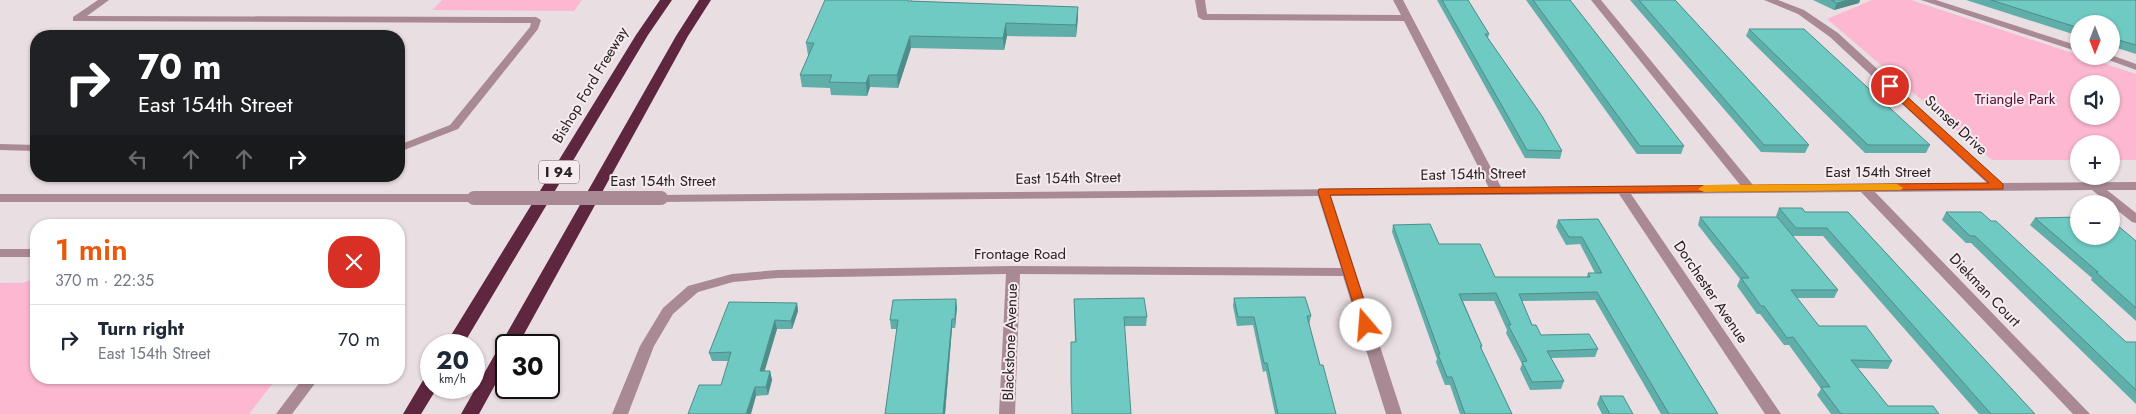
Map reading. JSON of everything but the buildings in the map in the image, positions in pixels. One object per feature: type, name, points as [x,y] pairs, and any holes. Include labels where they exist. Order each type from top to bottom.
[{"type":"highway","name":"Bishop Ford Freeway","points":[[461,334],[642,35],[666,0]]},
{"type":"highway","name":"I 94","points":[[515,334],[682,36],[705,0]]},
{"type":"highway","points":[[470,414],[495,369]]},
{"type":"highway","points":[[412,414],[421,399]]},
{"type":"street","points":[[104,0],[76,19],[536,20],[535,27],[454,127],[405,147]]},
{"type":"street","points":[[1200,0],[1203,17],[1407,18]]},
{"type":"street","points":[[1398,0],[1496,190]]},
{"type":"street","points":[[1596,0],[1750,188]]},
{"type":"street","name":"Sunset Drive","points":[[1769,0],[1801,12],[1834,35],[1999,187]]},
{"type":"street","points":[[1926,0],[2070,46]]},
{"type":"street","points":[[2120,62],[2136,67]]},
{"type":"street","points":[[0,148],[30,148]]},
{"type":"street","points":[[2095,186],[2136,219]]},
{"type":"street","name":"East 154th Street","points":[[0,198],[662,198],[2136,186]]},
{"type":"street","name":"Diekman Court","points":[[1864,188],[2082,414]]},
{"type":"street","name":"Dorchester Avenue","points":[[1622,189],[1773,414]]},
{"type":"street","points":[[1323,192],[1394,414]]},
{"type":"street","points":[[0,253],[30,253]]},
{"type":"street","name":"Frontage Road","points":[[620,414],[647,346],[668,311],[693,288],[732,278],[777,274],[1013,270],[1349,272]]},
{"type":"street","name":"Blackstone Avenue","points":[[1007,414],[1013,270]]},
{"type":"street","points":[[284,414],[306,384]]},
{"type":"green space","points":[[442,0],[582,0],[574,11],[432,10]]},
{"type":"green space","name":"Triangle Park","points":[[1872,0],[1911,0],[2070,52],[2070,65],[2109,65],[2136,74],[2136,160],[2120,160],[2120,135],[2070,135],[2070,160],[1992,160],[1827,19]]},
{"type":"green space","points":[[30,280],[30,384],[272,384],[249,414],[0,414],[0,283],[22,283]]},
{"type":"slow traffic","points":[[1704,189],[1897,188]]},
{"type":"route","points":[[1366,325],[1323,192],[1999,187],[1890,86]]}]
